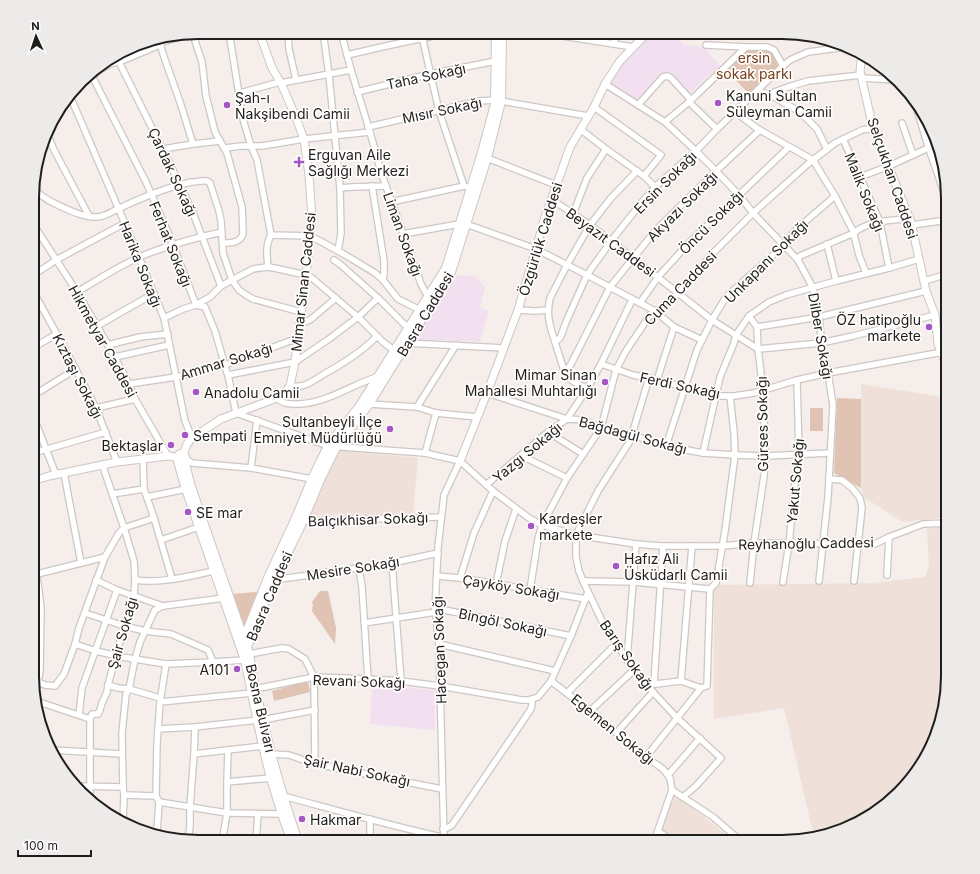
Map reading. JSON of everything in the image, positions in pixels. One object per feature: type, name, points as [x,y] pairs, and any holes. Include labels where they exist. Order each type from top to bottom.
[{"type":"main road","name":"Basra Caddesi","points":[[299,521],[312,479],[332,446],[395,351],[404,342],[451,272],[471,188],[498,100],[496,39]]},
{"type":"main road","name":"Basra Caddesi","points":[[471,188],[487,158],[498,100],[502,39]]},
{"type":"main road","name":"Basra Caddesi","points":[[245,650],[271,579],[320,480],[332,446],[369,404],[399,357],[408,328],[446,268],[462,224]]},
{"type":"main road","name":"Bosna Bulvarı","points":[[182,458],[186,489],[214,571],[245,650]]},
{"type":"main road","name":"Bosna Bulvarı","points":[[182,458],[245,650],[260,720],[263,746],[271,778],[290,835]]},
{"type":"main road","name":"Bosna Bulvarı","points":[[260,720],[296,835]]},
{"type":"street","points":[[196,39],[195,41],[202,62],[206,96],[215,132],[227,152],[242,207],[242,237],[238,241],[223,243]]},
{"type":"street","points":[[230,39],[244,119],[251,146],[257,160],[271,235],[267,245],[268,267]]},
{"type":"street","name":"Mimar Sinan Caddesi","points":[[262,39],[272,68],[281,83],[304,139],[309,175],[312,218],[295,362],[290,386]]},
{"type":"street","points":[[288,39],[289,49],[296,80]]},
{"type":"street","points":[[324,39],[340,188],[341,233],[338,251]]},
{"type":"street","name":"Liman Sokağı","points":[[343,39],[381,172],[421,284],[428,297]]},
{"type":"street","points":[[347,55],[409,39]]},
{"type":"street","points":[[391,202],[471,188],[439,111],[423,39]]},
{"type":"street","points":[[593,39],[633,48]]},
{"type":"street","points":[[614,39],[614,44]]},
{"type":"street","name":"Özgürlük Caddesi","points":[[460,461],[518,310],[544,220],[570,147],[620,61],[641,39]]},
{"type":"street","points":[[160,43],[180,102],[192,144]]},
{"type":"street","points":[[114,63],[157,46],[160,44]]},
{"type":"street","points":[[706,45],[766,47],[774,50],[782,66]]},
{"type":"street","points":[[665,122],[690,101],[746,47]]},
{"type":"street","name":"Ersin Sokağı","points":[[555,342],[561,336],[587,275],[611,241],[655,187],[696,151],[782,66],[808,52],[835,48]]},
{"type":"street","name":"Selçukhan Caddesi","points":[[861,60],[860,71],[873,128],[911,222],[926,291],[935,315],[938,344],[941,348]]},
{"type":"street","name":"Taha Sokağı","points":[[357,92],[430,74],[496,61]]},
{"type":"street","name":"Çardak Sokağı","points":[[119,62],[180,184],[221,286]]},
{"type":"street","points":[[240,93],[276,83],[351,70]]},
{"type":"street","points":[[638,105],[663,77],[667,76],[671,78],[690,101],[717,129]]},
{"type":"street","points":[[769,94],[808,81],[862,77],[887,79]]},
{"type":"street","name":"Ferhat Sokağı","points":[[93,79],[143,175],[196,305],[205,308],[215,331],[228,376],[236,413]]},
{"type":"street","name":"Dilber Sokağı","points":[[606,84],[665,122],[696,151],[798,260],[813,288],[819,317],[821,343],[833,405],[829,479],[818,581]]},
{"type":"street","points":[[757,91],[769,94],[800,112],[817,129],[827,149]]},
{"type":"street","name":"Mısır Sokağı","points":[[225,148],[262,146],[369,130],[479,101],[498,100],[588,116]]},
{"type":"street","name":"Harika Sokağı","points":[[72,101],[164,318],[185,422],[192,438]]},
{"type":"street","points":[[594,107],[661,155],[644,176]]},
{"type":"street","points":[[735,112],[760,130],[813,160],[835,196],[854,233],[859,256],[866,273]]},
{"type":"street","points":[[919,118],[941,183]]},
{"type":"street","points":[[902,123],[913,155]]},
{"type":"street","name":"Cuma Caddesi","points":[[530,590],[538,539],[542,525],[567,478],[602,428],[616,370],[626,351],[650,315],[665,306],[714,252],[753,213],[813,160],[835,143],[862,130],[873,128]]},
{"type":"street","points":[[580,129],[606,150],[644,176],[655,187]]},
{"type":"street","name":"Akyazı Sokağı","points":[[564,370],[571,364],[610,287],[655,231],[760,130]]},
{"type":"street","name":"Malik Sokağı","points":[[844,139],[880,222],[889,268]]},
{"type":"street","points":[[50,140],[89,216]]},
{"type":"street","points":[[163,149],[220,141]]},
{"type":"street","name":"Öncü Sokağı","points":[[640,303],[658,277],[686,246],[789,147]]},
{"type":"street","points":[[860,177],[889,166],[928,148]]},
{"type":"street","points":[[573,214],[587,178],[606,150]]},
{"type":"street","points":[[487,158],[556,185]]},
{"type":"street","points":[[587,389],[568,379],[565,375],[549,320],[548,310],[550,298],[590,225],[611,198],[637,171]]},
{"type":"street","points":[[39,193],[52,202],[65,208],[89,216],[97,217],[109,214],[118,208],[167,188],[180,184],[204,180],[207,181],[209,182],[219,211],[224,253],[232,280],[239,290],[253,299],[301,312]]},
{"type":"street","points":[[372,186],[384,261],[383,280]]},
{"type":"street","points":[[340,188],[386,186]]},
{"type":"street","name":"Unkapanı Sokağı","points":[[666,446],[697,350],[712,320],[726,297],[784,245],[798,228],[835,196]]},
{"type":"street","name":"Beyazıt Caddesi","points":[[551,199],[590,225],[712,320],[758,349]]},
{"type":"street","points":[[798,260],[800,256],[854,233],[860,228],[870,224],[880,222],[941,220]]},
{"type":"street","points":[[39,271],[56,260],[125,223]]},
{"type":"street","points":[[403,234],[462,224],[536,249],[655,311],[674,327],[702,340]]},
{"type":"street","points":[[77,292],[139,257],[172,245],[222,232]]},
{"type":"street","name":"Hikmetyar Caddesi","points":[[39,233],[77,292],[115,357],[135,399],[168,456]]},
{"type":"street","points":[[271,235],[310,236],[375,273],[383,280],[398,299],[420,310]]},
{"type":"street","points":[[827,244],[836,280]]},
{"type":"street","points":[[703,453],[720,377],[736,335],[749,316],[769,302],[786,295],[836,280],[889,268],[919,259]]},
{"type":"street","points":[[334,260],[378,298],[408,328]]},
{"type":"street","points":[[164,318],[196,305],[210,297],[221,286],[253,269],[268,267],[306,275],[312,278],[395,351]]},
{"type":"street","points":[[924,281],[941,276]]},
{"type":"street","points":[[749,316],[757,327],[819,317],[926,291]]},
{"type":"street","points":[[97,326],[153,294]]},
{"type":"street","points":[[300,322],[310,320],[336,298]]},
{"type":"street","points":[[228,376],[295,362],[329,340],[358,317],[378,298]]},
{"type":"street","points":[[567,419],[587,389],[601,364],[632,300]]},
{"type":"street","name":"Kıztaşı Sokağı","points":[[39,301],[96,408],[117,462]]},
{"type":"street","points":[[518,310],[548,310]]},
{"type":"street","points":[[758,349],[821,343],[935,315]]},
{"type":"street","points":[[657,380],[674,327]]},
{"type":"street","name":"Gürses Sokağı","points":[[750,583],[754,543],[764,476],[765,456],[763,390],[757,327]]},
{"type":"street","points":[[39,344],[57,334]]},
{"type":"street","points":[[108,345],[140,337],[168,334]]},
{"type":"street","points":[[182,458],[187,444],[192,438],[221,419],[277,398],[290,386],[305,385],[360,352],[377,336]]},
{"type":"street","name":"Ammar Sokağı","points":[[129,384],[176,377],[225,365],[298,338]]},
{"type":"street","points":[[404,342],[504,348]]},
{"type":"street","points":[[115,357],[169,345]]},
{"type":"street","points":[[417,407],[456,345]]},
{"type":"street","name":"Ferdi Sokağı","points":[[601,364],[633,375],[716,396],[734,396],[754,393],[797,380],[828,373],[941,353]]},
{"type":"street","points":[[39,392],[76,369]]},
{"type":"street","points":[[277,398],[288,404],[313,402],[329,398],[378,376]]},
{"type":"street","name":"Barış Sokağı","points":[[649,378],[630,441],[598,491],[576,535],[576,557],[583,581],[602,621],[627,660],[653,692],[677,718],[721,758],[683,798]]},
{"type":"street","name":"Yakut Sokağı","points":[[783,582],[789,544],[799,454],[797,380]]},
{"type":"street","name":"Bağdagül Sokağı","points":[[487,393],[567,419],[583,420],[602,428],[632,435],[666,446],[703,453],[765,456],[830,453]]},
{"type":"street","points":[[646,757],[701,688],[707,686],[710,589],[716,583],[725,531],[735,455],[730,396]]},
{"type":"street","points":[[96,408],[135,399]]},
{"type":"street","points":[[369,404],[417,407],[436,413],[477,417]]},
{"type":"street","name":"Reyhanoğlu Caddesi","points":[[236,413],[332,446],[425,453],[460,461],[486,485],[529,518],[542,525],[576,535],[636,544],[663,546],[722,546],[754,543],[876,544],[889,537],[923,524],[941,523]]},
{"type":"street","points":[[425,453],[436,413]]},
{"type":"street","name":"Yazgı Sokağı","points":[[486,485],[522,456],[548,432],[567,419]]},
{"type":"street","points":[[251,468],[257,420]]},
{"type":"street","points":[[39,431],[56,475]]},
{"type":"street","points":[[39,451],[106,432]]},
{"type":"street","points":[[548,432],[583,454]]},
{"type":"street","points":[[39,480],[102,464],[168,456],[182,458],[192,463],[251,468],[312,479]]},
{"type":"street","points":[[522,456],[567,478]]},
{"type":"street","points":[[143,459],[144,489],[172,579]]},
{"type":"street","name":"Hacegan Sokağı","points":[[444,835],[439,644],[435,610],[438,547],[444,495],[460,461]]},
{"type":"street","name":"Şair Sokağı","points":[[102,464],[134,561],[135,580],[134,596],[108,685],[129,689],[160,700]]},
{"type":"street","points":[[64,473],[81,563]]},
{"type":"street","points":[[829,479],[842,480],[852,488],[860,498],[862,508],[854,581]]},
{"type":"street","points":[[112,494],[144,489]]},
{"type":"street","points":[[147,497],[186,489]]},
{"type":"street","points":[[460,578],[474,533],[493,490]]},
{"type":"street","points":[[496,584],[505,541],[516,509]]},
{"type":"street","name":"Balçıkhisar Sokağı","points":[[299,521],[441,517]]},
{"type":"street","points":[[39,683],[55,686],[64,674],[96,580],[105,557],[119,533],[124,528],[154,518]]},
{"type":"street","points":[[161,540],[199,527]]},
{"type":"street","points":[[886,575],[889,537]]},
{"type":"street","points":[[627,660],[636,544]]},
{"type":"street","points":[[654,683],[663,546]]},
{"type":"street","points":[[681,681],[692,546]]},
{"type":"street","name":"Mesire Sokağı","points":[[271,579],[392,563],[438,553]]},
{"type":"street","points":[[39,574],[105,557]]},
{"type":"street","points":[[392,563],[401,681]]},
{"type":"street","points":[[359,568],[362,587],[368,679]]},
{"type":"street","points":[[135,580],[144,581],[172,579],[214,571]]},
{"type":"street","name":"Çayköy Sokağı","points":[[437,576],[460,578],[586,599]]},
{"type":"street","points":[[96,580],[117,590],[162,606]]},
{"type":"street","points":[[583,581],[633,582],[710,589]]},
{"type":"street","points":[[79,715],[82,688],[117,590]]},
{"type":"street","points":[[443,829],[450,827],[456,819],[531,709],[532,699],[541,694],[551,680],[571,636],[588,592]]},
{"type":"street","points":[[39,598],[41,609],[39,674]]},
{"type":"street","points":[[123,816],[122,733],[126,694],[129,689],[140,642],[145,631],[155,610],[162,606],[224,598]]},
{"type":"street","points":[[364,623],[396,619],[435,610]]},
{"type":"street","name":"Bingöl Sokağı","points":[[435,610],[571,636]]},
{"type":"street","points":[[85,613],[124,626],[145,631],[171,634],[208,650],[213,662]]},
{"type":"street","points":[[75,644],[122,657],[166,664],[213,662],[245,650],[282,648],[290,650],[305,659],[314,677],[315,764]]},
{"type":"street","points":[[439,644],[555,671]]},
{"type":"street","points":[[567,693],[616,644]]},
{"type":"street","points":[[157,830],[159,802],[156,796],[158,729],[160,700],[166,664]]},
{"type":"street","points":[[590,711],[635,669]]},
{"type":"street","name":"Revani Sokağı","points":[[160,700],[254,691],[314,677],[401,681],[522,700],[532,699]]},
{"type":"street","name":"Egemen Sokağı","points":[[551,680],[663,769],[670,778],[672,790]]},
{"type":"street","points":[[647,685],[681,681],[701,688]]},
{"type":"street","points":[[90,792],[89,753],[90,719],[92,714],[98,714],[107,692],[108,685]]},
{"type":"street","points":[[616,733],[653,692]]},
{"type":"street","points":[[41,703],[90,719]]},
{"type":"street","points":[[158,729],[196,727],[260,720],[315,710]]},
{"type":"street","points":[[189,835],[196,727]]},
{"type":"street","points":[[668,775],[700,738]]},
{"type":"street","points":[[194,754],[263,746]]},
{"type":"street","points":[[57,750],[122,754]]},
{"type":"street","points":[[223,835],[227,813],[228,750]]},
{"type":"street","name":"Şair Nabi Sokağı","points":[[271,754],[289,755],[315,764],[442,789]]},
{"type":"street","points":[[227,782],[271,778]]},
{"type":"street","points":[[85,787],[123,787]]},
{"type":"street","points":[[657,835],[672,790],[713,817],[734,835]]},
{"type":"street","points":[[124,795],[156,796]]},
{"type":"street","points":[[283,796],[426,835]]},
{"type":"street","points":[[159,802],[227,813],[282,814]]},
{"type":"street","points":[[256,835],[258,814]]},
{"type":"street","points":[[370,819],[370,835]]},
{"type":"street","points":[[658,831],[663,835]]},
{"type":"shaded area","points":[[647,39],[679,39],[684,45],[704,47],[720,66],[690,93],[669,73],[663,73],[637,100],[611,83],[622,64]]},
{"type":"shaded area","points":[[454,275],[475,276],[485,287],[480,307],[489,311],[480,342],[414,339]]},
{"type":"shaded area","points":[[861,384],[941,397],[941,518],[902,522],[864,497],[861,488]]},
{"type":"shaded area","points":[[336,450],[418,458],[413,515],[306,515]]},
{"type":"shaded area","points":[[941,527],[941,686],[933,727],[925,746],[908,773],[879,802],[852,819],[833,827],[813,832],[784,708],[714,719],[714,585],[873,583],[925,577],[929,566],[927,529]]},
{"type":"shaded area","points":[[372,684],[434,690],[435,730],[370,724]]},
{"type":"shaded area","points":[[674,793],[726,835],[659,835]]},
{"type":"green space","name":"ersin sokak parkı","points":[[748,49],[767,49],[772,52],[778,66],[749,94],[726,70]]},
{"type":"green space","points":[[837,398],[861,399],[861,488],[834,473]]},
{"type":"green space","points":[[810,408],[823,408],[823,431],[810,431]]},
{"type":"green space","points":[[320,591],[328,591],[336,628],[335,644],[312,611],[312,602]]},
{"type":"green space","points":[[257,592],[243,630],[231,594]]},
{"type":"green space","points":[[308,681],[310,692],[274,701],[272,691]]},
{"type":"place","name":"Kanuni Sultan Süleyman Camii","points":[[718,103]]},
{"type":"place","name":"Şah-ı Nakşibendi Camii","points":[[227,105]]},
{"type":"place","name":"Erguvan Aile Sağlığı Merkezi","points":[[299,162]]},
{"type":"place","name":"ÖZ hatipoğlu markete","points":[[929,327]]},
{"type":"place","name":"Mimar Sinan Mahallesi Muhtarlığı","points":[[605,382]]},
{"type":"place","name":"Anadolu Camii","points":[[196,392]]},
{"type":"place","name":"Sultanbeyli İlçe Emniyet Müdürlüğü","points":[[390,429]]},
{"type":"place","name":"Sempati","points":[[185,435]]},
{"type":"place","name":"Bektaşlar","points":[[171,445]]},
{"type":"place","name":"SE mar","points":[[188,512]]},
{"type":"place","name":"Kardeşler markete","points":[[531,526]]},
{"type":"place","name":"Hafız Ali Üsküdarlı Camii","points":[[616,566]]},
{"type":"place","name":"A101","points":[[237,669]]},
{"type":"place","name":"Hakmar","points":[[302,819]]}]
